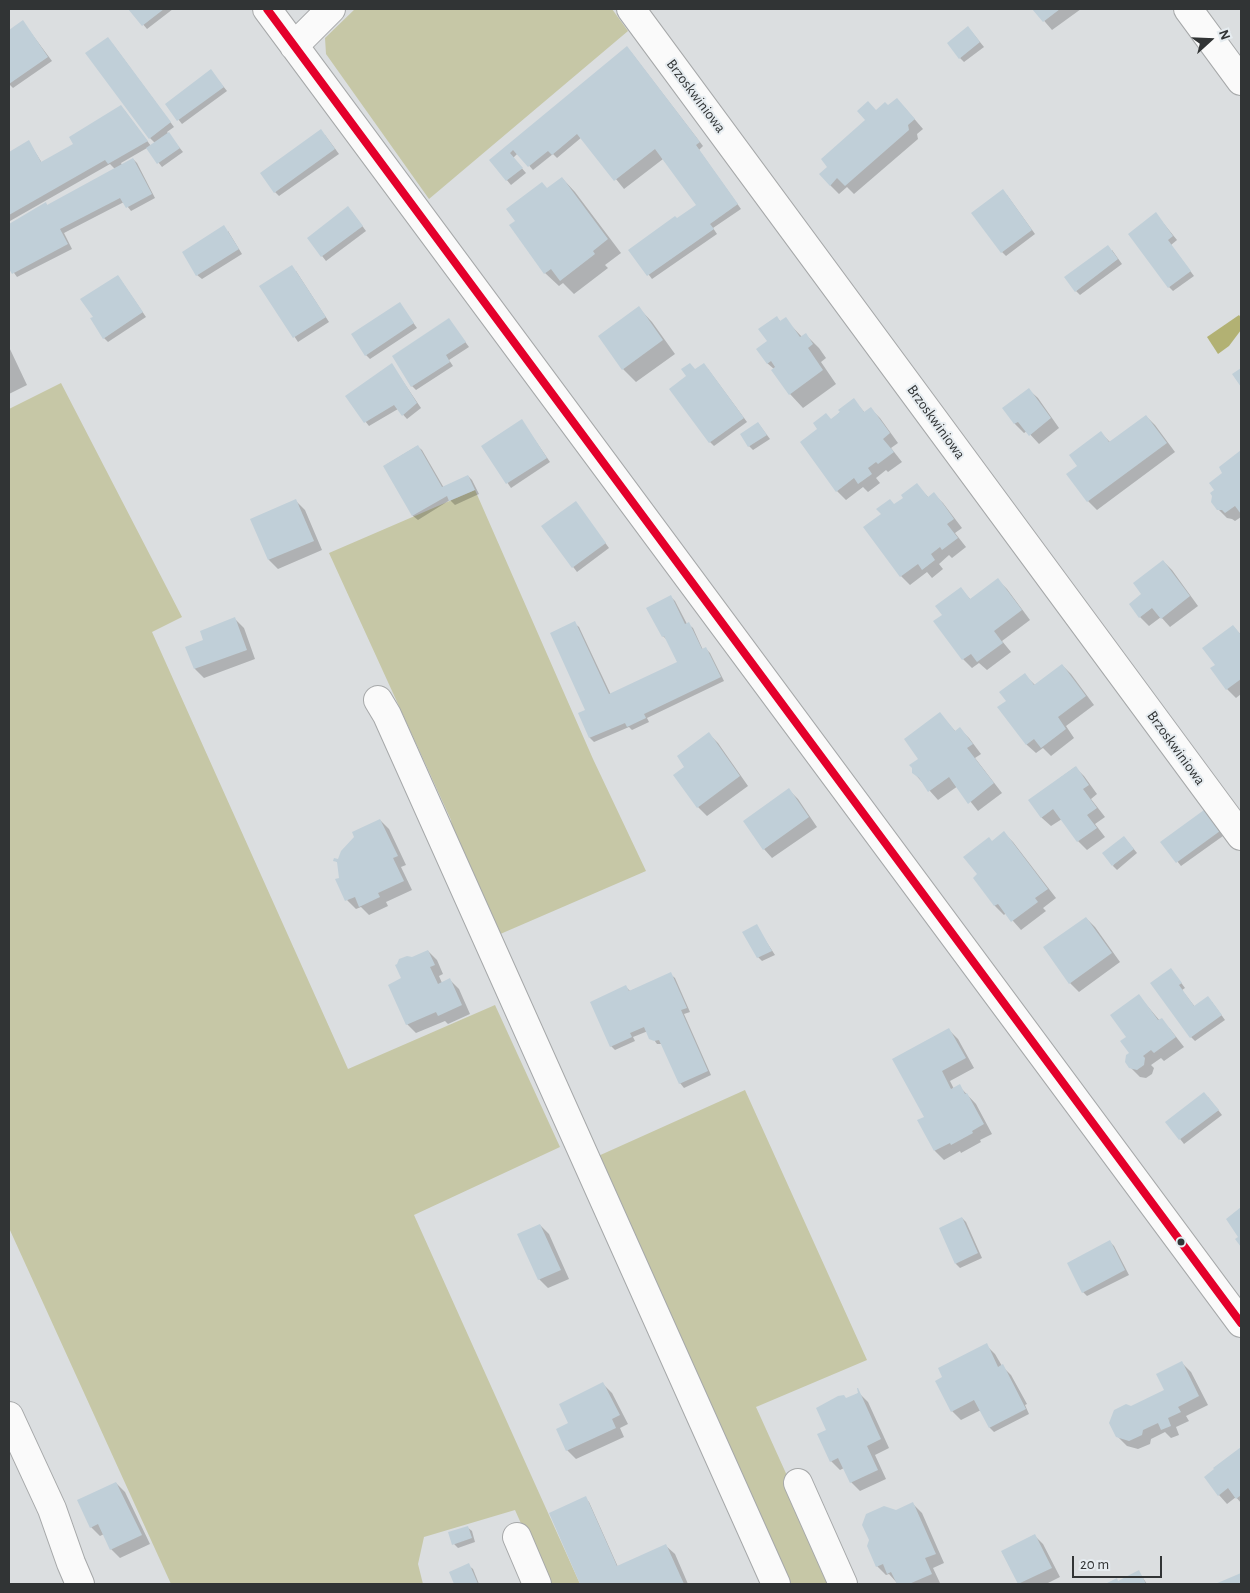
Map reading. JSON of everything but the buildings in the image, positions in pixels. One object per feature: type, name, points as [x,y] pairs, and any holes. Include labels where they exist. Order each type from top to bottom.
[{"type":"street","points":[[267,9],[1241,1323]]},
{"type":"street","points":[[294,46],[331,9]]},
{"type":"street","name":"Brzoskwiniowa","points":[[631,9],[1241,836]]},
{"type":"street","points":[[1188,9],[1241,81]]},
{"type":"street","points":[[378,700],[391,724],[776,1584]]},
{"type":"street","points":[[9,1416],[52,1509],[80,1584]]},
{"type":"street","points":[[798,1483],[843,1584]]},
{"type":"street","points":[[517,1537],[537,1584]]},
{"type":"green space","points":[[355,9],[612,9],[628,31],[429,199],[326,54],[325,38]]},
{"type":"green space","points":[[61,383],[182,617],[152,632],[348,1069],[495,1005],[560,1147],[414,1215],[580,1584],[548,1584],[515,1510],[424,1537],[418,1564],[423,1584],[171,1584],[9,1228],[9,409]]},
{"type":"green space","points":[[475,490],[593,759],[646,871],[498,935],[453,836],[451,820],[329,553]]},
{"type":"green space","points":[[745,1090],[867,1360],[756,1407],[836,1584],[788,1584],[596,1157]]},
{"type":"shaded area","points":[[1239,315],[1241,318],[1241,330],[1229,346],[1218,354],[1207,337]]},
{"type":"transit line","points":[[267,9],[1241,1323]]}]
